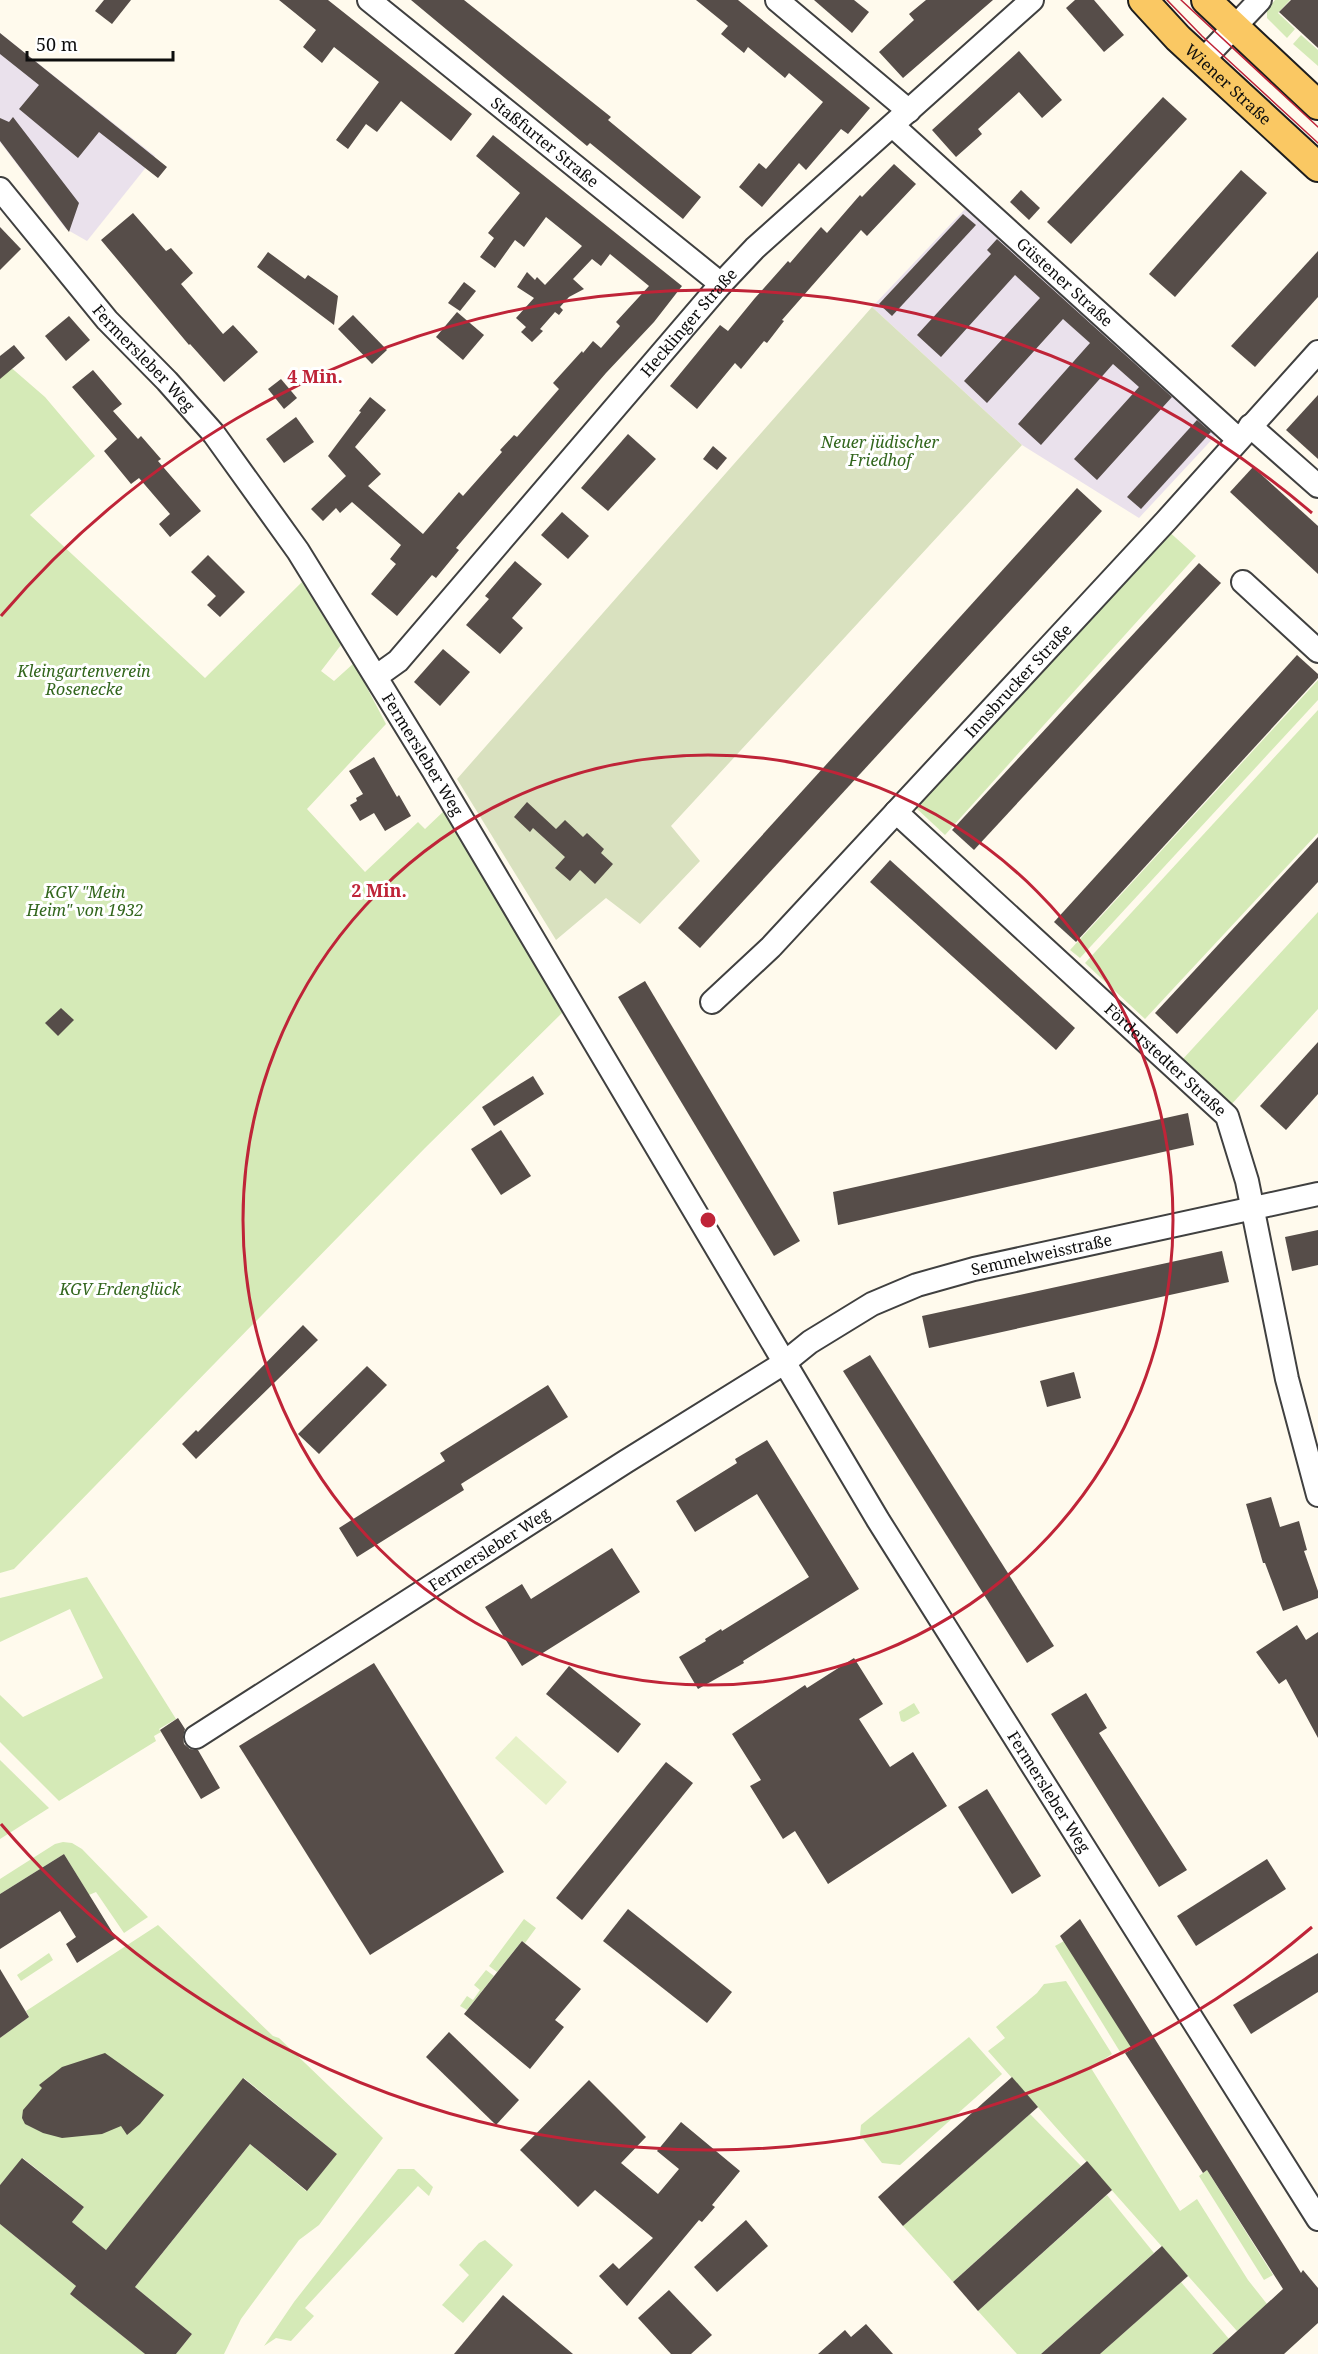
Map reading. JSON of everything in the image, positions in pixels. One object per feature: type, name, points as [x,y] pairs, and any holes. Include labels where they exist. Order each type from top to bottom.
[{"type":"main road","name":"Wiener Straße","points":[[1143,0],[1202,61],[1318,167]]},
{"type":"main road","points":[[1206,0],[1318,105]]},
{"type":"street","name":"Staßfurter Straße","points":[[369,0],[721,284]]},
{"type":"street","name":"Güstener Straße","points":[[777,0],[901,118],[1244,432],[1318,486]]},
{"type":"street","name":"Hecklinger Straße","points":[[377,676],[398,661],[721,284],[774,231],[1032,0]]},
{"type":"street","points":[[1202,61],[1260,0]]},
{"type":"street","name":"Fermersleber Weg","points":[[0,189],[107,321],[195,411],[242,470],[298,551],[377,676],[918,1586],[1318,2219]]},
{"type":"street","name":"Innsbrucker Straße","points":[[712,1002],[771,948],[1166,521],[1318,352]]},
{"type":"street","points":[[1243,582],[1318,651]]},
{"type":"street","name":"Förderstedter Straße","points":[[896,812],[1227,1116],[1252,1207],[1287,1379],[1318,1495]]},
{"type":"street","name":"Semmelweisstraße","points":[[784,1363],[810,1342],[859,1311],[917,1285],[974,1269],[1318,1194]]},
{"type":"street","name":"Fermersleber Weg","points":[[196,1737],[784,1363]]},
{"type":"shaded area","points":[[0,33],[155,156],[87,241],[66,229],[0,142]]},
{"type":"shaded area","points":[[965,209],[1218,433],[1139,518],[1022,445],[872,307]]},
{"type":"green space","points":[[1275,0],[1290,0],[1278,13],[1295,29],[1287,38],[1267,18],[1267,9]]},
{"type":"green space","points":[[1301,35],[1318,50],[1318,66],[1293,44]]},
{"type":"green space","name":"Neuer jüdischer Friedhof","points":[[872,307],[1022,445],[671,826],[700,861],[640,924],[606,898],[556,940],[457,779]]},
{"type":"green space","points":[[0,358],[45,397],[95,456],[30,515],[205,678],[302,582],[341,645],[321,671],[334,681],[354,663],[386,724],[307,809],[365,872],[418,822],[425,829],[445,810],[563,1012],[425,1148],[14,1569],[0,1573]]},
{"type":"green space","points":[[1166,529],[1196,556],[945,835],[915,807]]},
{"type":"green space","points":[[1318,680],[1318,700],[1080,958],[1070,950]]},
{"type":"green space","points":[[1318,710],[1318,833],[1145,1019],[1085,963]]},
{"type":"green space","points":[[1318,912],[1318,1009],[1230,1106],[1182,1060]]},
{"type":"green space","points":[[87,1577],[176,1719],[159,1729],[161,1732],[154,1736],[156,1741],[59,1801],[0,1742],[0,1695],[23,1717],[103,1678],[70,1609],[0,1642],[0,1598]]},
{"type":"green space","points":[[914,1703],[920,1713],[904,1722],[901,1721],[899,1712]]},
{"type":"green space","points":[[516,1736],[567,1782],[546,1805],[495,1758]]},
{"type":"green space","points":[[0,1760],[49,1808],[0,1839]]},
{"type":"green space","points":[[72,1843],[82,1849],[148,1917],[124,1933],[96,1892],[89,1895],[64,1854],[0,1894],[0,1879],[55,1844]]},
{"type":"green space","points":[[524,1919],[536,1928],[525,1943],[522,1941],[497,1972],[489,1966]]},
{"type":"green space","points":[[158,1925],[383,2138],[319,2225],[299,2240],[241,2319],[224,2354],[176,2354],[192,2334],[135,2287],[250,2144],[306,2191],[337,2154],[244,2078],[106,2250],[72,2222],[84,2207],[23,2158],[0,2185],[0,2038],[29,2017],[26,2011]]},
{"type":"green space","points":[[1064,1941],[1132,2048],[1122,2055],[1055,1946]]},
{"type":"green space","points":[[49,1953],[53,1960],[21,1981],[17,1975]]},
{"type":"green space","points":[[486,1970],[494,1976],[467,2010],[460,2006],[467,1996],[473,2000],[480,1990],[474,1985]]},
{"type":"green space","points":[[1066,1981],[1112,2054],[1091,2068],[1180,2211],[1197,2199],[1248,2280],[1267,2304],[1237,2331],[988,2051],[1005,2038],[996,2027],[1037,1993],[1044,1984]]},
{"type":"green space","points":[[969,2037],[1002,2074],[900,2165],[882,2163],[860,2135],[861,2125]]},
{"type":"green space","points":[[1030,2114],[1081,2166],[953,2282],[903,2226]]},
{"type":"green space","points":[[398,2169],[414,2169],[433,2187],[429,2196],[418,2186],[305,2308],[314,2316],[291,2341],[276,2338],[264,2346],[294,2302]]},
{"type":"green space","points":[[1207,2170],[1273,2275],[1264,2280],[1199,2176]]},
{"type":"green space","points":[[1107,2195],[1154,2253],[1041,2354],[1017,2354],[978,2311]]},
{"type":"green space","points":[[0,2224],[76,2286],[70,2294],[145,2354],[0,2354]]},
{"type":"green space","points":[[485,2240],[513,2265],[463,2323],[442,2305],[469,2275],[459,2265],[479,2243]]},
{"type":"green space","points":[[1181,2282],[1229,2339],[1212,2354],[1100,2354]]},
{"type":"building","points":[[104,0],[131,0],[112,24],[95,11]]},
{"type":"building","points":[[279,0],[328,0],[472,114],[451,141],[401,101],[377,132],[366,124],[348,149],[336,140],[379,82],[334,47],[322,63],[303,47],[316,30]]},
{"type":"building","points":[[411,0],[464,0],[611,117],[608,120],[701,197],[683,219],[590,143],[587,146]]},
{"type":"building","points":[[696,0],[738,0],[870,108],[848,134],[841,129],[806,170],[799,163],[762,207],[739,187],[759,163],[766,169],[823,102],[789,73],[785,78],[748,47],[744,53],[721,34],[728,26]]},
{"type":"building","points":[[814,0],[854,0],[869,12],[852,33]]},
{"type":"building","points":[[926,0],[993,0],[903,78],[879,52],[914,20],[909,14]]},
{"type":"building","points":[[1075,0],[1094,0],[1124,35],[1104,52],[1066,8]]},
{"type":"building","points":[[1291,0],[1318,0],[1318,48],[1279,12]]},
{"type":"building","points":[[0,33],[167,167],[158,178],[99,132],[78,158],[19,109],[39,85],[0,54]]},
{"type":"building","points":[[1019,51],[1062,100],[1042,118],[1019,92],[978,129],[982,134],[956,157],[932,130]]},
{"type":"building","points":[[1163,97],[1187,119],[1071,244],[1047,222]]},
{"type":"building","points":[[13,117],[79,203],[69,232],[0,141],[0,118],[9,122]]},
{"type":"building","points":[[493,135],[682,286],[654,322],[606,373],[456,548],[459,550],[436,578],[432,575],[397,616],[371,594],[396,564],[390,559],[401,545],[352,502],[340,513],[336,508],[323,521],[311,509],[346,476],[328,456],[361,412],[359,411],[370,397],[386,410],[355,447],[381,474],[368,486],[423,534],[459,492],[463,496],[502,452],[500,450],[514,435],[517,437],[559,389],[553,383],[582,351],[583,353],[593,341],[601,348],[620,326],[616,322],[649,286],[610,254],[601,266],[592,259],[573,279],[584,289],[569,297],[560,307],[563,310],[559,315],[555,312],[540,329],[543,331],[532,342],[521,332],[526,327],[516,318],[534,298],[517,287],[527,272],[535,280],[537,277],[545,285],[582,246],[546,217],[524,247],[515,240],[495,268],[480,257],[494,238],[488,233],[520,193],[476,156]]},
{"type":"building","points":[[894,164],[916,184],[867,236],[861,230],[782,320],[784,321],[767,343],[764,341],[741,369],[735,363],[697,409],[670,386],[720,325],[728,331],[788,261],[790,263],[821,227],[827,233],[860,195],[862,197]]},
{"type":"building","points":[[1241,170],[1267,193],[1175,297],[1149,274]]},
{"type":"building","points":[[1021,190],[1040,208],[1029,220],[1010,202]]},
{"type":"building","points":[[133,213],[166,251],[171,248],[193,273],[181,284],[223,334],[233,325],[258,352],[224,382],[189,345],[101,240]]},
{"type":"building","points":[[963,214],[976,225],[892,316],[879,304]]},
{"type":"building","points":[[0,227],[21,249],[0,270]]},
{"type":"building","points":[[997,239],[1172,397],[1097,480],[1074,459],[1139,387],[1113,364],[1041,445],[1018,424],[1090,343],[1063,319],[987,403],[964,381],[1040,298],[1015,275],[941,357],[917,335],[991,254],[987,250]]},
{"type":"building","points":[[1318,251],[1318,297],[1255,367],[1231,346]]},
{"type":"building","points":[[268,252],[305,279],[308,275],[338,296],[334,325],[257,267]]},
{"type":"building","points":[[464,282],[476,291],[460,311],[448,303]]},
{"type":"building","points":[[457,312],[484,335],[463,360],[436,337]]},
{"type":"building","points":[[353,315],[387,350],[372,364],[338,329]]},
{"type":"building","points":[[69,316],[90,340],[66,361],[45,336]]},
{"type":"building","points":[[14,345],[25,358],[0,379],[0,356]]},
{"type":"building","points":[[93,370],[122,404],[113,411],[138,439],[141,436],[161,459],[158,461],[201,511],[170,537],[159,524],[170,514],[139,478],[131,484],[104,451],[117,439],[72,387]]},
{"type":"building","points":[[281,379],[297,398],[284,409],[268,389]]},
{"type":"building","points":[[1318,395],[1318,459],[1286,430]]},
{"type":"building","points":[[296,417],[314,442],[284,463],[266,439]]},
{"type":"building","points":[[1197,420],[1211,432],[1141,509],[1127,497]]},
{"type":"building","points":[[628,434],[656,459],[608,511],[581,488]]},
{"type":"building","points":[[713,446],[727,458],[717,470],[703,459]]},
{"type":"building","points":[[1253,467],[1318,526],[1318,574],[1230,492]]},
{"type":"building","points":[[1077,488],[1102,511],[700,948],[678,928]]},
{"type":"building","points":[[562,512],[589,536],[568,559],[541,535]]},
{"type":"building","points":[[208,555],[245,592],[220,617],[207,605],[216,596],[191,572]]},
{"type":"building","points":[[515,561],[542,584],[512,618],[523,628],[500,654],[466,625],[489,599],[485,596]]},
{"type":"building","points":[[1199,563],[1221,583],[974,850],[952,830]]},
{"type":"building","points":[[443,649],[470,672],[440,706],[414,682]]},
{"type":"building","points":[[1297,655],[1318,674],[1318,678],[1076,942],[1054,922]]},
{"type":"building","points":[[374,757],[411,816],[385,831],[374,813],[360,821],[350,805],[363,794],[349,771]]},
{"type":"building","points":[[527,802],[556,829],[565,820],[583,837],[587,833],[604,849],[601,853],[613,864],[595,884],[580,870],[570,881],[555,868],[565,857],[533,828],[530,832],[514,817]]},
{"type":"building","points":[[1318,837],[1318,882],[1177,1034],[1155,1013]]},
{"type":"building","points":[[890,860],[1075,1028],[1056,1050],[870,882]]},
{"type":"building","points":[[645,981],[800,1241],[774,1256],[618,997]]},
{"type":"building","points":[[61,1008],[74,1020],[58,1036],[45,1023]]},
{"type":"building","points":[[1318,1042],[1318,1094],[1286,1130],[1260,1106]]},
{"type":"building","points":[[533,1076],[544,1094],[494,1126],[482,1107]]},
{"type":"building","points":[[1188,1113],[1194,1145],[838,1225],[833,1192]]},
{"type":"building","points":[[501,1130],[531,1176],[501,1195],[471,1149]]},
{"type":"building","points":[[1318,1230],[1318,1265],[1292,1271],[1285,1237]]},
{"type":"building","points":[[1222,1251],[1229,1282],[929,1348],[922,1316]]},
{"type":"building","points":[[303,1325],[318,1340],[196,1459],[182,1444],[196,1430],[198,1432]]},
{"type":"building","points":[[870,1355],[1054,1646],[1027,1663],[843,1371]]},
{"type":"building","points":[[367,1366],[387,1385],[319,1454],[298,1434]]},
{"type":"building","points":[[1074,1372],[1081,1398],[1047,1407],[1040,1381]]},
{"type":"building","points":[[548,1385],[568,1417],[461,1484],[464,1490],[357,1557],[339,1528],[445,1461],[440,1453]]},
{"type":"building","points":[[767,1440],[859,1589],[743,1661],[744,1663],[698,1689],[679,1657],[721,1629],[722,1631],[809,1577],[757,1494],[695,1532],[676,1501],[737,1463],[735,1459]]},
{"type":"building","points":[[1271,1497],[1280,1527],[1299,1521],[1307,1550],[1304,1551],[1318,1591],[1318,1598],[1283,1611],[1265,1563],[1263,1563],[1246,1504]]},
{"type":"building","points":[[612,1548],[640,1592],[522,1666],[485,1607],[522,1584],[531,1599]]},
{"type":"building","points":[[1297,1625],[1306,1640],[1318,1632],[1318,1738],[1286,1679],[1279,1684],[1256,1652]]},
{"type":"building","points":[[854,1658],[883,1704],[859,1719],[890,1767],[913,1752],[947,1806],[828,1884],[795,1831],[783,1839],[750,1786],[761,1780],[732,1734],[805,1685],[807,1688]]},
{"type":"building","points":[[374,1663],[504,1872],[370,1955],[239,1746]]},
{"type":"building","points":[[569,1666],[641,1724],[618,1753],[546,1694]]},
{"type":"building","points":[[1086,1693],[1107,1728],[1099,1733],[1187,1870],[1159,1887],[1051,1714]]},
{"type":"building","points":[[178,1718],[185,1729],[184,1744],[190,1749],[198,1750],[220,1788],[201,1799],[160,1730]]},
{"type":"building","points":[[666,1762],[693,1783],[582,1920],[556,1898]]},
{"type":"building","points":[[987,1789],[1041,1876],[1012,1894],[958,1807]]},
{"type":"building","points":[[64,1854],[116,1938],[77,1963],[66,1944],[76,1937],[60,1911],[0,1949],[0,1894]]},
{"type":"building","points":[[1267,1859],[1286,1889],[1196,1946],[1177,1916]]},
{"type":"building","points":[[628,1909],[732,1992],[707,2023],[603,1941]]},
{"type":"building","points":[[1080,1919],[1301,2273],[1303,2270],[1318,2288],[1318,2323],[1284,2354],[1212,2354],[1283,2289],[1207,2170],[1203,2173],[1125,2053],[1132,2049],[1060,1936]]},
{"type":"building","points":[[522,1941],[581,1989],[555,2020],[564,2027],[530,2069],[464,2014]]},
{"type":"building","points":[[1318,1953],[1318,1992],[1251,2034],[1233,2005]]},
{"type":"building","points":[[0,1969],[29,2017],[0,2038]]},
{"type":"building","points":[[449,2032],[519,2100],[496,2125],[426,2057]]},
{"type":"building","points":[[105,2053],[164,2095],[140,2124],[127,2135],[121,2126],[102,2134],[62,2138],[43,2133],[25,2124],[22,2118],[23,2110],[42,2088],[39,2085],[62,2067]]},
{"type":"building","points":[[1012,2077],[1038,2107],[903,2226],[878,2197]]},
{"type":"building","points":[[243,2078],[337,2154],[307,2191],[250,2144],[135,2287],[192,2334],[176,2354],[145,2354],[70,2294],[76,2286],[0,2224],[0,2185],[22,2158],[84,2207],[72,2222],[106,2250]]},
{"type":"building","points":[[589,2080],[646,2137],[621,2163],[658,2194],[679,2169],[657,2151],[681,2122],[740,2171],[712,2205],[715,2207],[702,2222],[699,2220],[627,2306],[599,2276],[613,2263],[619,2269],[653,2238],[595,2190],[578,2207],[520,2150]]},
{"type":"building","points":[[1087,2161],[1112,2190],[978,2311],[953,2282]]},
{"type":"building","points":[[746,2220],[768,2246],[717,2292],[694,2267]]},
{"type":"building","points":[[1162,2246],[1188,2276],[1100,2354],[1041,2354]]},
{"type":"building","points":[[669,2290],[712,2335],[691,2354],[671,2354],[638,2318]]},
{"type":"building","points":[[503,2295],[573,2354],[454,2354]]},
{"type":"building","points":[[866,2324],[893,2354],[818,2354],[845,2330],[851,2337]]},
{"type":"tram line","points":[[1167,0],[1202,36],[1318,143]]},
{"type":"tram line","points":[[1181,0],[1318,127]]},
{"type":"park label","name":"Kleingartenverein Rosenecke","points":[[84,680]]},
{"type":"park label","name":"KGV \"Mein Heim\" von 1932","points":[[85,901]]},
{"type":"park label","name":"KGV Erdenglück","points":[[120,1289]]}]
